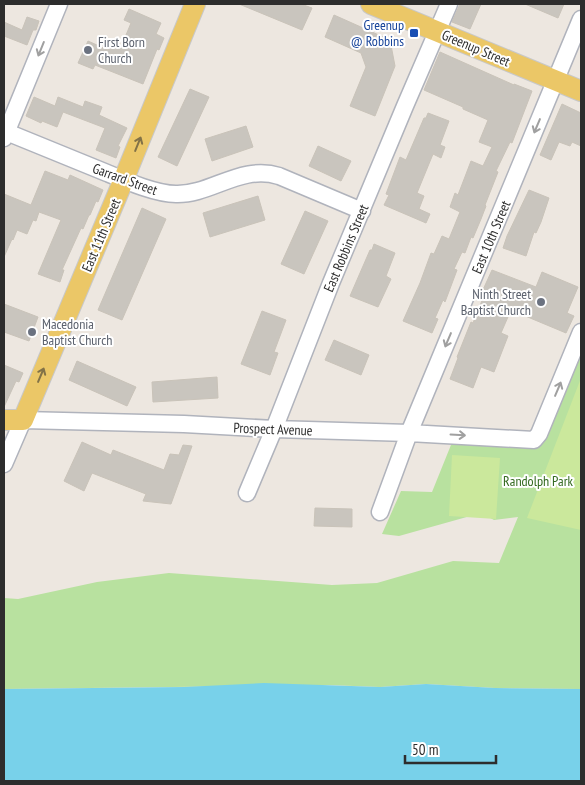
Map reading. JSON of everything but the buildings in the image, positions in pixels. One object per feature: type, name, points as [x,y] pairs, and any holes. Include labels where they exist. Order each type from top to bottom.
[{"type":"main road","name":"East 11th Street","points":[[13,420],[123,180],[195,4]]},
{"type":"main road","name":"Greenup Street","points":[[371,4],[581,91]]},
{"type":"street","points":[[5,134],[59,4]]},
{"type":"street","name":"East Robbins Street","points":[[246,493],[274,430],[331,283],[449,4]]},
{"type":"street","name":"East 10th Street","points":[[380,512],[409,432],[581,19]]},
{"type":"street","name":"Garrard Street","points":[[5,134],[159,192],[187,194],[244,175],[272,173],[362,211]]},
{"type":"street","name":"Prospect Avenue","points":[[13,420],[184,424],[274,430],[409,432],[534,440],[539,434],[581,332]]},
{"type":"street","name":"East 11th Street","points":[[4,464],[13,420]]},
{"type":"green space","name":"Randolph Park","points":[[581,332],[581,689],[495,688],[426,684],[380,687],[328,685],[4,689],[4,598],[18,599],[97,582],[169,573],[332,585],[377,583],[453,561],[499,563],[518,517],[494,520],[481,513],[399,536],[382,534],[401,491],[432,492],[455,435],[534,440]]},
{"type":"green space","points":[[581,378],[581,530],[527,518]]},
{"type":"green space","points":[[452,455],[500,458],[496,519],[449,516]]},
{"type":"water","points":[[264,683],[380,687],[426,684],[495,688],[581,689],[581,781],[4,781],[4,689],[184,687]]},
{"type":"place","name":"Greenup @ Robbins","points":[[414,33]]},
{"type":"place","name":"First Born Church","points":[[88,50]]},
{"type":"place","name":"Ninth Street Baptist Church","points":[[541,302]]},
{"type":"place","name":"Macedonia Baptist Church","points":[[32,332]]}]
